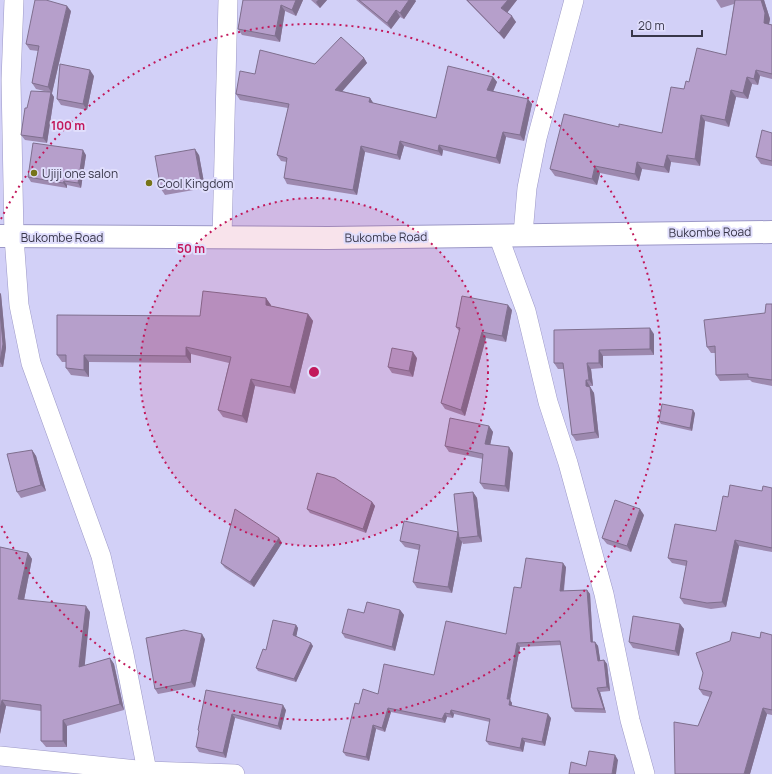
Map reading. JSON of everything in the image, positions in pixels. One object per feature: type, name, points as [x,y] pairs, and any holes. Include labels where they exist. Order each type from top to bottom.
[{"type":"main road","name":"Bukombe Road","points":[[7,237],[222,238],[772,232]]},
{"type":"street","points":[[14,0],[10,80],[7,237],[31,363],[101,556],[124,654],[158,772]]},
{"type":"street","points":[[222,238],[228,0]]},
{"type":"street","points":[[524,234],[527,188],[537,138],[574,0]]},
{"type":"street","points":[[498,235],[526,311],[548,402],[568,463],[604,594],[630,720],[645,774]]},
{"type":"street","points":[[0,756],[22,766],[235,774]]},
{"type":"building","points":[[35,0],[46,0],[67,6],[48,87],[32,83],[39,46],[26,44]]},
{"type":"building","points":[[243,0],[296,0],[292,10],[281,5],[275,36],[238,29]]},
{"type":"building","points":[[359,0],[409,0],[400,13],[396,10],[387,23]]},
{"type":"building","points":[[467,0],[508,0],[501,8],[512,16],[499,33]]},
{"type":"building","points":[[735,0],[761,0],[765,13],[764,23],[772,25],[772,74],[756,70],[754,79],[747,77],[743,93],[731,90],[725,120],[701,115],[695,159],[667,155],[664,167],[637,162],[635,174],[595,166],[592,179],[550,169],[564,114],[619,127],[619,124],[662,133],[671,87],[684,89],[686,81],[689,82],[697,48],[726,55]]},
{"type":"building","points":[[341,37],[364,58],[335,90],[370,98],[369,102],[436,118],[448,66],[493,77],[487,90],[528,99],[520,135],[503,132],[496,158],[439,145],[438,151],[400,141],[397,155],[361,146],[353,190],[284,178],[287,158],[277,155],[289,104],[236,94],[240,71],[255,74],[260,50],[315,64]]},
{"type":"building","points":[[60,64],[90,70],[83,104],[57,99]]},
{"type":"building","points":[[31,91],[51,92],[43,138],[21,135],[25,108],[27,108]]},
{"type":"building","points":[[762,130],[772,133],[772,161],[756,157]]},
{"type":"building","points":[[33,143],[83,150],[78,183],[64,181],[63,183],[28,177]]},
{"type":"building","points":[[195,149],[201,182],[161,189],[155,156]]},
{"type":"building","points":[[203,291],[266,298],[266,305],[308,314],[290,387],[251,379],[242,416],[218,410],[231,357],[186,347],[186,356],[84,355],[84,370],[66,368],[66,355],[57,355],[57,315],[200,316]]},
{"type":"building","points":[[462,296],[508,305],[502,336],[482,332],[461,410],[441,403],[460,328],[456,327]]},
{"type":"building","points":[[766,304],[772,304],[772,380],[748,377],[748,374],[716,375],[715,346],[707,347],[704,320],[765,313]]},
{"type":"building","points":[[0,311],[3,344],[0,362]]},
{"type":"building","points":[[650,328],[650,349],[599,350],[599,363],[587,363],[589,380],[586,380],[586,386],[590,387],[595,432],[572,435],[563,363],[554,363],[554,330]]},
{"type":"building","points":[[392,348],[413,352],[409,371],[388,367]]},
{"type":"building","points":[[662,404],[693,410],[690,428],[659,421]]},
{"type":"building","points":[[450,418],[489,426],[485,444],[509,447],[505,486],[480,483],[483,454],[445,446]]},
{"type":"building","points":[[32,450],[41,485],[17,492],[7,454]]},
{"type":"building","points":[[317,473],[335,478],[372,502],[363,529],[307,509]]},
{"type":"building","points":[[730,485],[762,491],[763,486],[772,488],[772,548],[735,540],[722,602],[707,603],[680,598],[687,561],[668,558],[675,524],[716,531],[723,496],[728,497]]},
{"type":"building","points":[[473,492],[478,536],[459,538],[454,494]]},
{"type":"building","points":[[615,500],[640,509],[627,546],[602,538]]},
{"type":"building","points":[[235,509],[279,538],[250,582],[221,563]]},
{"type":"building","points":[[404,521],[458,532],[448,587],[413,582],[420,545],[400,541]]},
{"type":"building","points":[[0,547],[28,553],[18,599],[86,606],[79,667],[110,658],[120,704],[63,720],[63,741],[41,741],[41,705],[2,700],[0,709]]},
{"type":"building","points":[[526,558],[563,563],[560,591],[587,590],[591,642],[595,642],[598,661],[604,660],[607,687],[597,688],[604,709],[572,708],[560,641],[517,643],[507,699],[510,699],[509,705],[548,714],[542,742],[522,738],[520,748],[486,741],[490,719],[451,710],[450,714],[445,713],[442,719],[388,708],[382,728],[373,725],[366,757],[343,752],[355,703],[359,704],[363,689],[378,694],[384,664],[434,675],[446,621],[506,634],[514,587],[521,588]]},
{"type":"building","points":[[367,602],[400,610],[392,647],[342,633],[348,609],[364,613]]},
{"type":"building","points":[[633,616],[680,624],[675,651],[629,642]]},
{"type":"building","points":[[273,620],[296,625],[293,635],[311,643],[294,679],[256,668],[263,649],[266,650]]},
{"type":"building","points":[[184,630],[202,634],[191,682],[155,689],[146,638]]},
{"type":"building","points":[[732,632],[760,638],[761,632],[772,635],[772,710],[763,708],[744,774],[675,774],[674,722],[698,726],[712,692],[699,689],[703,673],[696,653],[730,641]]},
{"type":"building","points":[[206,690],[283,705],[278,726],[232,714],[223,753],[196,747]]},
{"type":"building","points":[[589,751],[615,755],[612,774],[569,774],[571,762],[586,766]]},
{"type":"place","name":"Ujiji one salon","points":[[34,173]]},
{"type":"place","name":"Cool Kingdom","points":[[149,183]]}]
